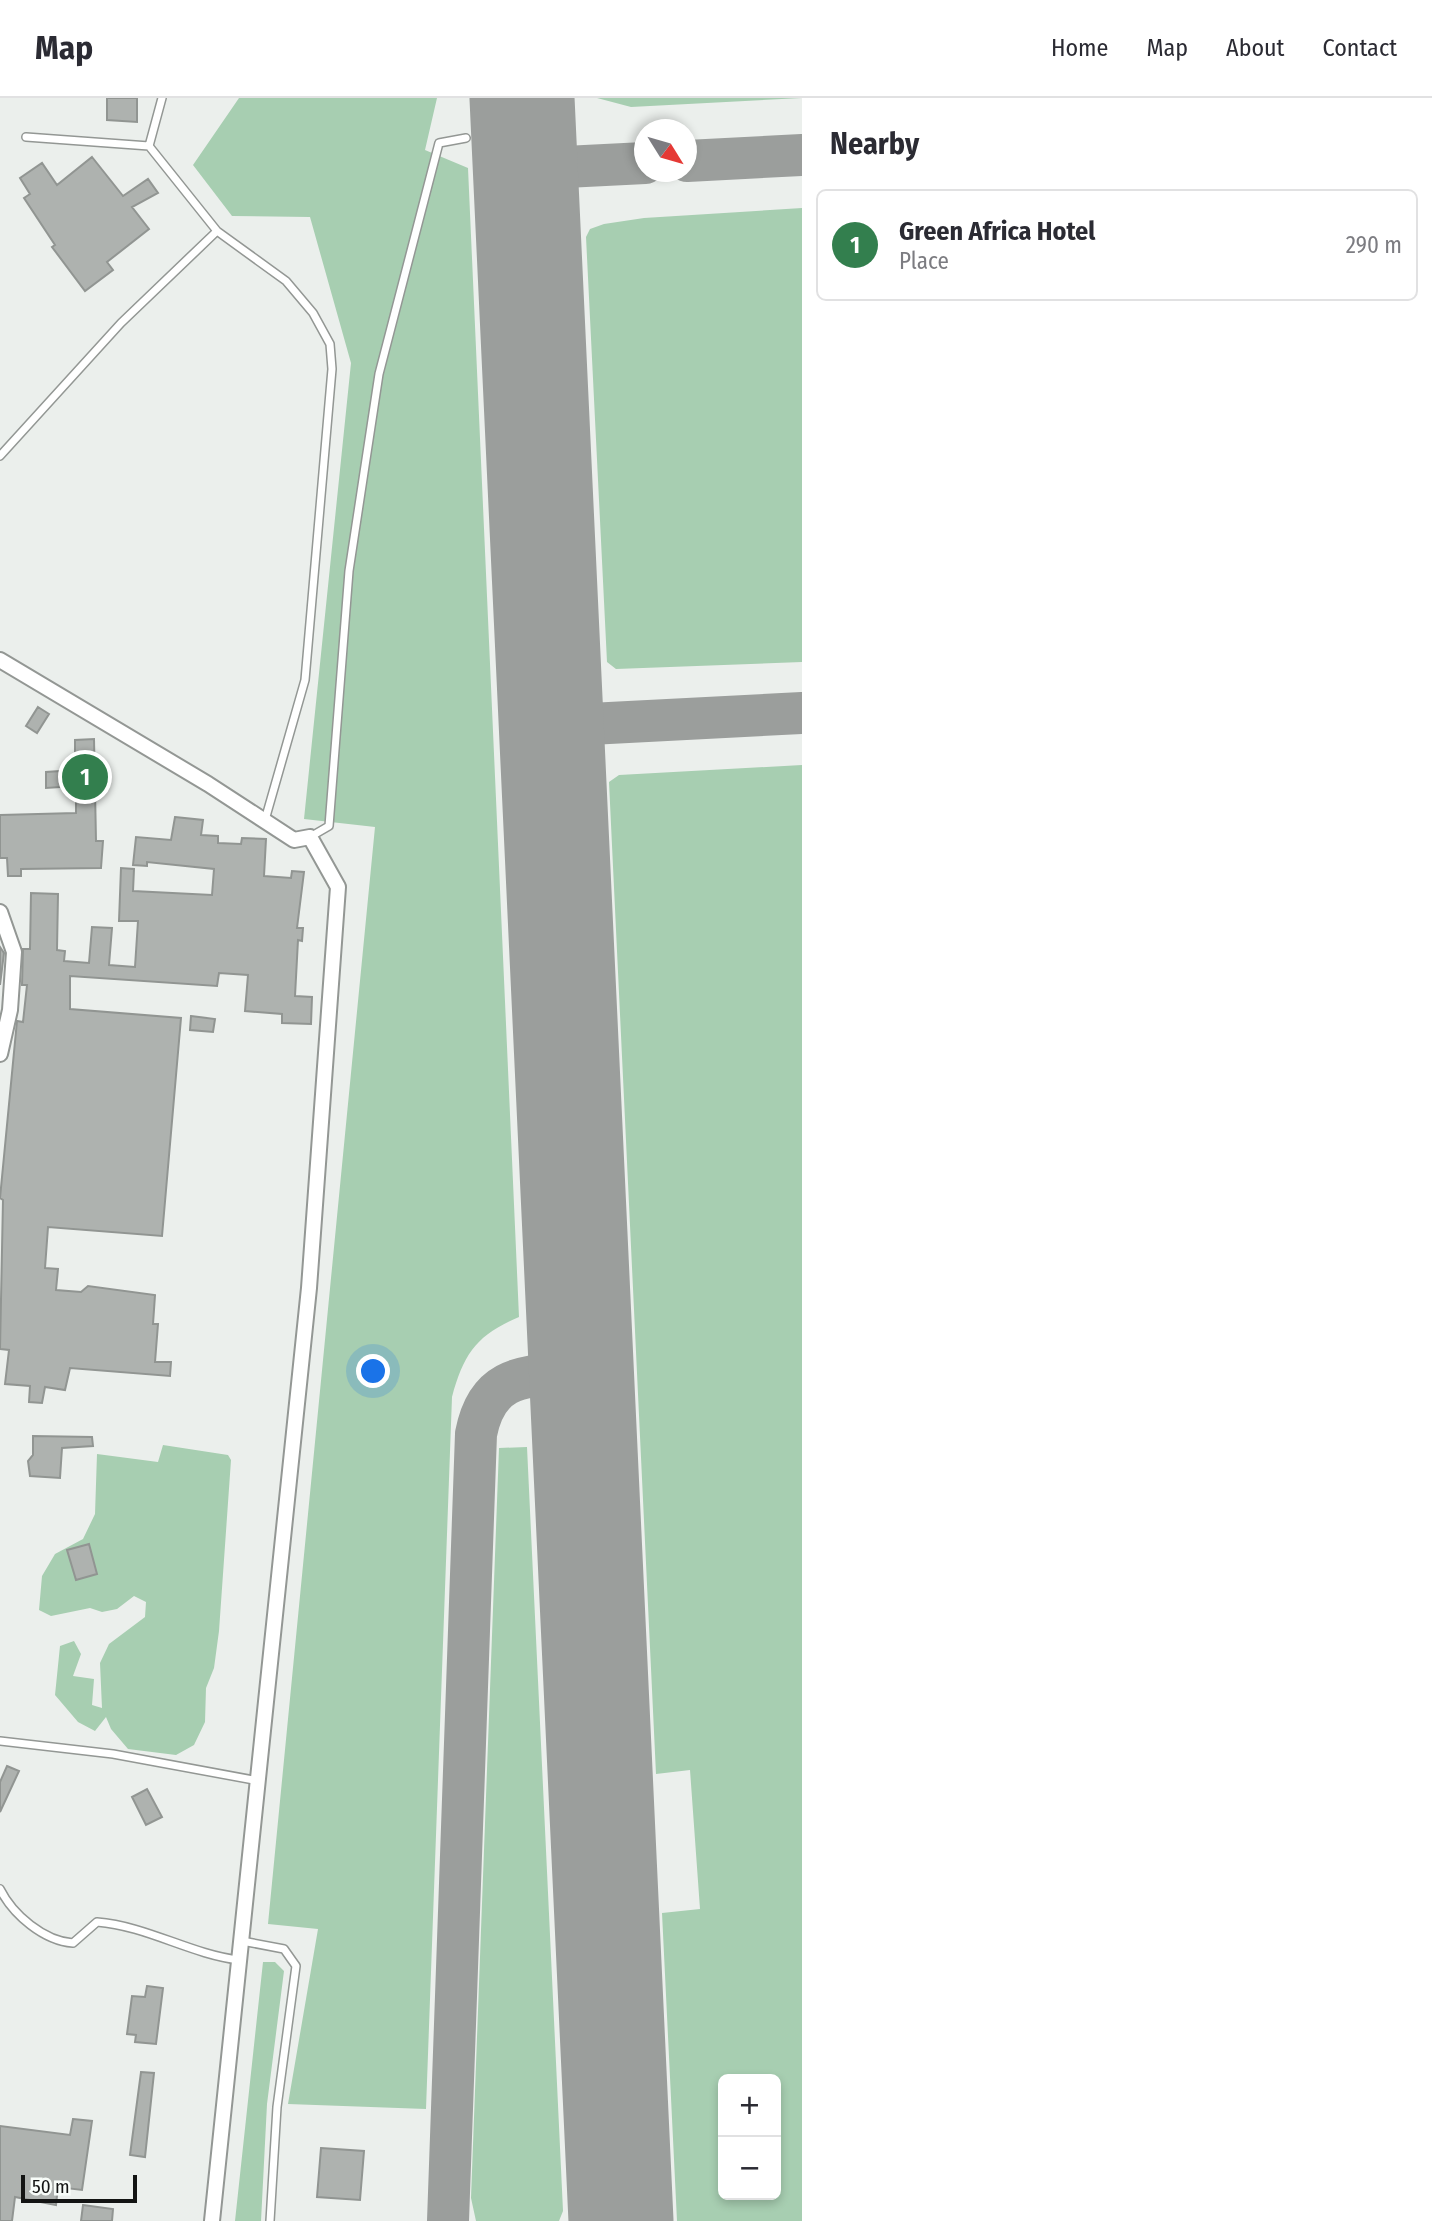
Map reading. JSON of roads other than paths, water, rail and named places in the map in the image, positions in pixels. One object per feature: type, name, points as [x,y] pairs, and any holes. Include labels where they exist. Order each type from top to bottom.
[{"type":"street","points":[[0,660],[294,840],[310,837],[338,887],[309,1288],[260,1781],[212,2221]]},
{"type":"street","points":[[0,912],[14,952],[10,1010],[0,1054]]},
{"type":"lane","points":[[149,146],[162,98]]},
{"type":"lane","points":[[26,137],[149,146],[217,231],[286,281],[313,313],[330,344],[332,369],[305,680],[265,820]]},
{"type":"lane","points":[[310,837],[329,826],[349,570],[379,374],[439,143],[466,138]]},
{"type":"lane","points":[[0,456],[121,323],[217,231]]},
{"type":"lane","points":[[0,1741],[113,1754],[260,1781]]},
{"type":"lane","points":[[0,1889],[8,1906],[54,1942],[73,1943],[97,1922],[120,1924],[211,1957],[240,1960]]},
{"type":"lane","points":[[242,1941],[284,1949],[296,1966],[277,2107],[270,2221]]},
{"type":"place","name":"Green Africa Hotel","points":[[85,777]]}]
